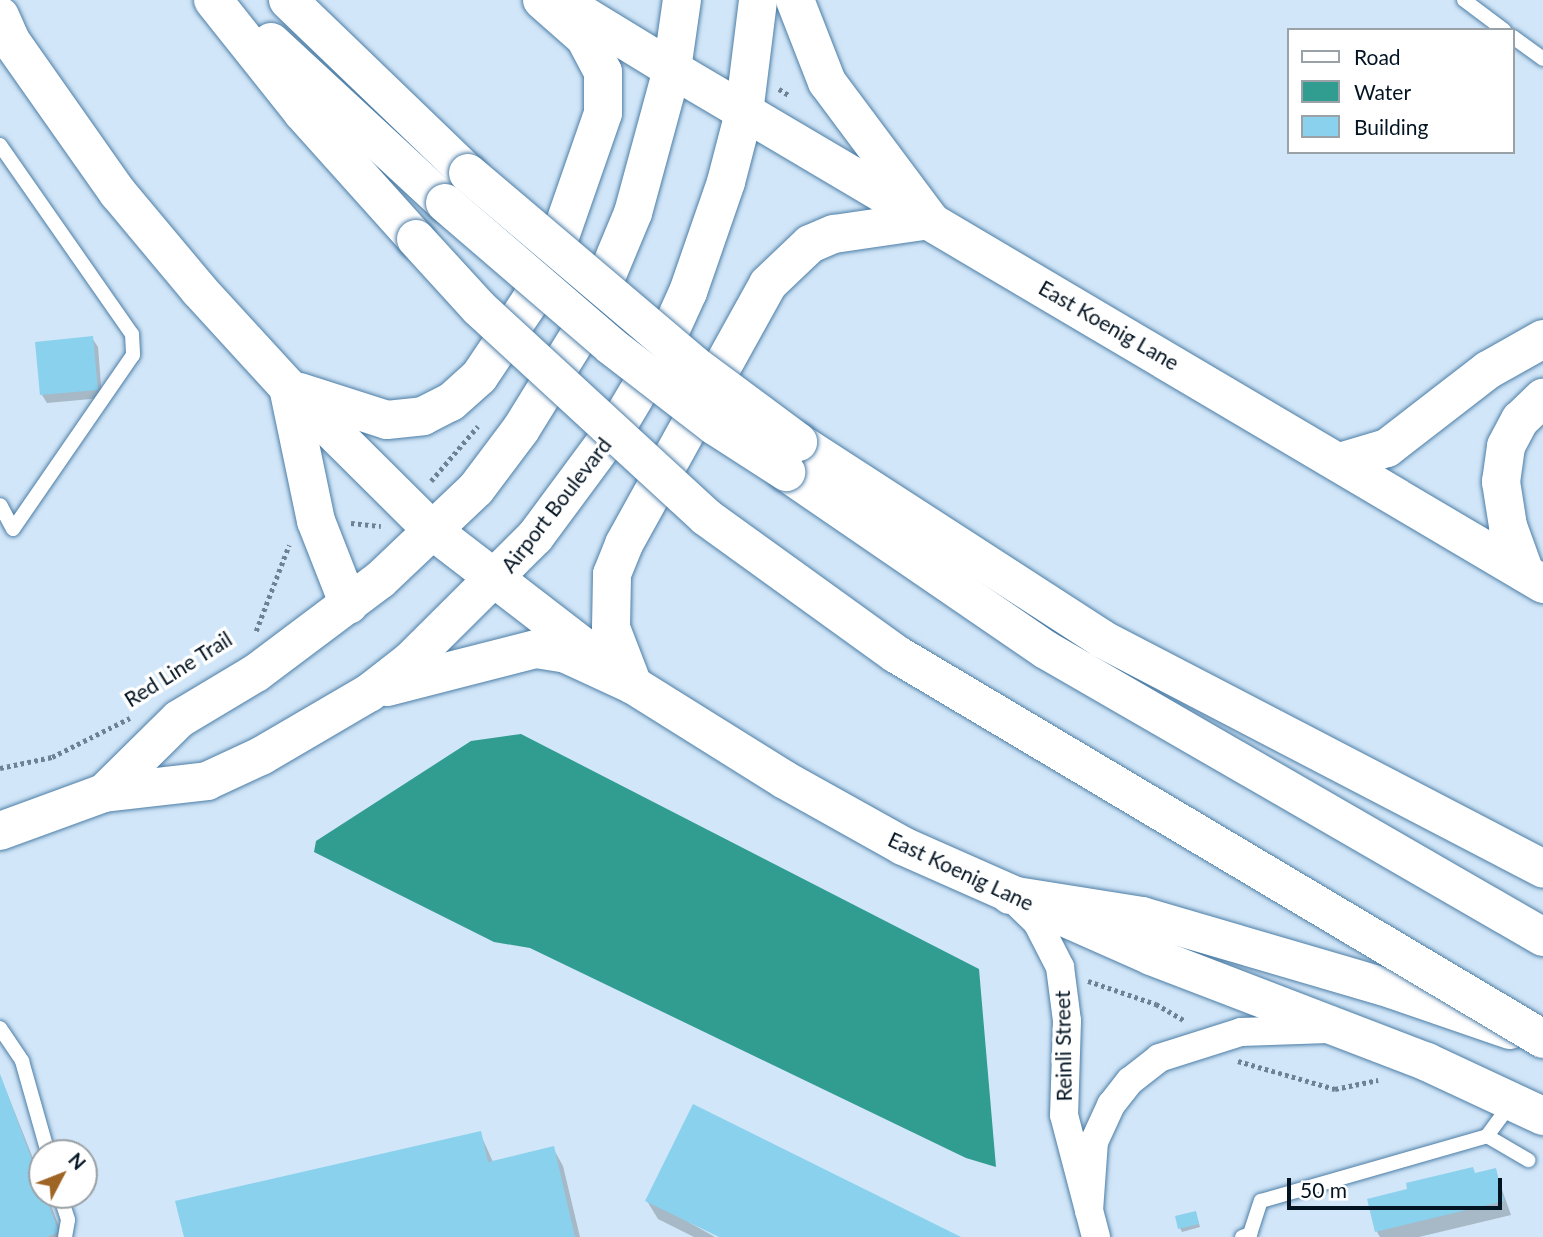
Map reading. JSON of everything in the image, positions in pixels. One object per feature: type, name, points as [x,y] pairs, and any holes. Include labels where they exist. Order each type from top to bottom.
[{"type":"main road","points":[[213,0],[302,112],[479,309],[706,517],[896,654],[1543,1040]]},
{"type":"main road","points":[[226,0],[444,204],[611,346],[715,426],[792,457],[1102,639],[1543,869]]},
{"type":"main road","points":[[288,0],[468,173],[682,355],[792,457],[1046,650],[1543,937]]},
{"type":"main road","points":[[288,387],[387,420],[423,416],[451,402],[479,377],[530,301],[554,254],[603,113],[603,72],[584,37],[542,0]]},
{"type":"main road","name":"East Koenig Lane","points":[[559,0],[744,113],[930,220],[1534,578]]},
{"type":"main road","name":"Airport Boulevard","points":[[104,793],[179,719],[256,673],[349,605],[476,489],[503,453],[588,321],[633,213],[673,69],[682,0]]},
{"type":"main road","name":"Airport Boulevard","points":[[0,831],[104,793],[207,781],[271,751],[369,692],[450,625],[494,582],[574,488],[658,358],[703,249],[744,113],[758,0]]},
{"type":"main road","points":[[633,685],[611,628],[612,574],[624,544],[768,284],[810,244],[834,234],[930,220],[827,82],[795,0]]},
{"type":"main road","name":"East Koenig Lane","points":[[0,16],[18,51],[118,193],[288,387],[433,531],[494,582],[633,685],[785,780],[903,846],[1151,956],[1342,1029],[1528,1108]]},
{"type":"main road","points":[[1340,462],[1387,447],[1488,370],[1543,339]]},
{"type":"main road","points":[[288,387],[316,522],[349,605]]},
{"type":"main road","points":[[1534,578],[1508,526],[1500,482],[1506,446],[1520,420],[1543,398]]},
{"type":"main road","points":[[369,692],[536,649],[566,654],[633,685]]},
{"type":"main road","points":[[1010,895],[1142,916],[1391,989],[1543,1040]]},
{"type":"street","name":"Reinli Street","points":[[1010,895],[1037,922],[1060,967],[1067,1021],[1064,1115],[1092,1224]]},
{"type":"street","name":"Reinli Street","points":[[1092,1224],[1094,1142],[1111,1105],[1130,1081],[1159,1058],[1241,1032],[1342,1029]]},
{"type":"lane","points":[[1464,0],[1501,28]]},
{"type":"lane","points":[[1515,38],[1543,59]]},
{"type":"lane","points":[[0,145],[132,334],[133,355],[13,529],[0,505]]},
{"type":"lane","points":[[0,1028],[22,1061],[44,1139]]},
{"type":"lane","points":[[1242,1237],[1250,1234],[1261,1201],[1487,1136],[1528,1108]]},
{"type":"lane","points":[[1487,1136],[1528,1160]]},
{"type":"lane","points":[[64,1209],[68,1220],[65,1237]]},
{"type":"path","points":[[346,523],[387,526]]},
{"type":"path","name":"Red Line Trail","points":[[253,641],[292,537]]},
{"type":"path","name":"Red Line Trail","points":[[0,768],[52,757],[135,715]]},
{"type":"path","points":[[1084,980],[1156,1004],[1188,1022]]},
{"type":"path","points":[[1231,1057],[1252,1069],[1335,1089],[1389,1078]]},
{"type":"water","points":[[521,734],[979,969],[996,1167],[966,1158],[530,948],[494,942],[314,852],[316,841],[471,741]]},
{"type":"building","points":[[93,336],[98,390],[40,395],[35,342]]},
{"type":"building","points":[[0,1074],[28,1149],[28,1209],[50,1209],[59,1232],[47,1237],[0,1237]]},
{"type":"building","points":[[693,1104],[961,1237],[719,1237],[645,1201]]},
{"type":"building","points":[[481,1131],[488,1162],[554,1146],[575,1237],[184,1237],[175,1201]]},
{"type":"building","points":[[1473,1167],[1475,1173],[1496,1168],[1504,1201],[1375,1232],[1367,1199],[1407,1189],[1406,1183]]},
{"type":"building","points":[[1196,1211],[1199,1224],[1178,1229],[1175,1216]]}]
